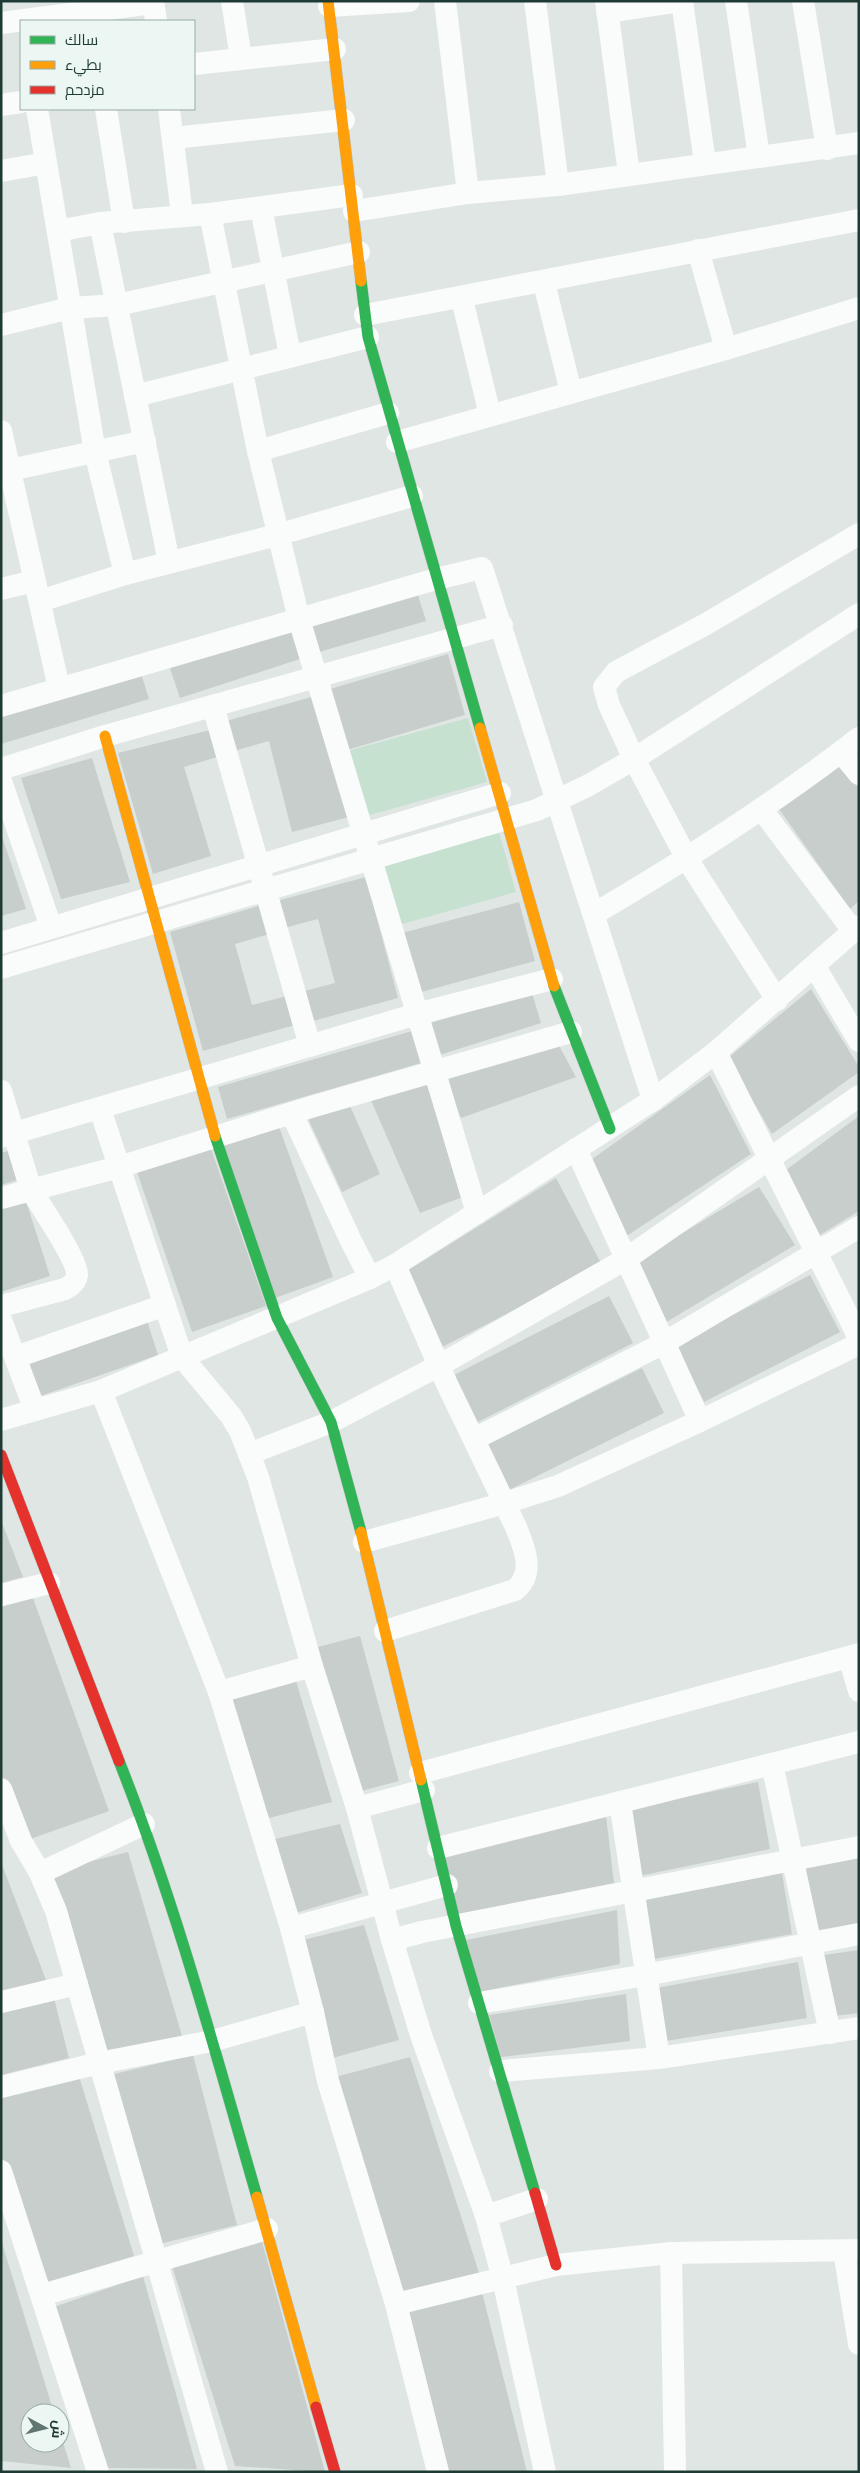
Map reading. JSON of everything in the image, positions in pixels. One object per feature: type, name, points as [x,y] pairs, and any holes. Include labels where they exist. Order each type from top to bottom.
[{"type":"street","points":[[232,1],[241,58]]},
{"type":"street","points":[[409,1],[329,4],[367,326],[388,413],[398,442],[453,639],[500,793],[552,979],[610,1129]]},
{"type":"street","points":[[445,1],[468,193]]},
{"type":"street","points":[[535,1],[558,185]]},
{"type":"street","points":[[629,174],[607,7],[681,1],[705,163]]},
{"type":"street","points":[[736,1],[759,157]]},
{"type":"street","points":[[803,1],[827,149]]},
{"type":"street","points":[[15,18],[90,11],[154,8]]},
{"type":"street","points":[[195,64],[335,49]]},
{"type":"street","points":[[1,105],[20,102]]},
{"type":"street","points":[[37,110],[95,452],[126,574]]},
{"type":"street","points":[[106,110],[124,222]]},
{"type":"street","points":[[169,110],[182,215]]},
{"type":"street","points":[[173,138],[344,120]]},
{"type":"street","points":[[58,231],[100,223],[182,215],[353,203],[558,185],[705,163],[827,149],[859,143]]},
{"type":"street","points":[[1,171],[46,163]]},
{"type":"street","points":[[261,208],[290,355]]},
{"type":"street","points":[[210,214],[258,451],[299,619],[477,1213]]},
{"type":"street","points":[[135,396],[290,355],[367,326],[462,298],[698,250],[859,220]]},
{"type":"street","points":[[100,223],[169,562]]},
{"type":"street","points":[[698,250],[726,349]]},
{"type":"street","points":[[1,325],[70,308],[117,305],[359,252]]},
{"type":"street","points":[[544,282],[571,392]]},
{"type":"street","points":[[462,298],[490,415]]},
{"type":"street","points":[[398,442],[726,349],[859,308]]},
{"type":"street","points":[[258,451],[388,413]]},
{"type":"street","points":[[1,431],[59,688]]},
{"type":"street","points":[[10,470],[145,441]]},
{"type":"street","points":[[1,589],[37,591],[126,574],[277,535],[412,496]]},
{"type":"street","points":[[777,1000],[687,859],[634,759],[605,694],[604,687],[611,677],[859,534]]},
{"type":"street","points":[[1,706],[436,579],[482,568],[654,1100]]},
{"type":"street","points":[[1,968],[371,860],[506,819],[558,801],[634,759],[859,614]]},
{"type":"street","points":[[1,769],[105,736],[502,626]]},
{"type":"street","points":[[213,706],[310,1046]]},
{"type":"street","points":[[105,736],[215,1136],[277,1318],[331,1422],[364,1542],[456,1926],[556,2265]]},
{"type":"street","points":[[594,914],[687,859],[762,810],[859,738]]},
{"type":"street","points":[[841,752],[859,774]]},
{"type":"street","points":[[1,781],[51,927]]},
{"type":"street","points":[[1,943],[500,793]]},
{"type":"street","points":[[1,1420],[101,1391],[370,1278],[395,1265],[610,1129],[654,1100],[716,1052],[856,929],[762,810]]},
{"type":"street","points":[[815,967],[859,1041]]},
{"type":"street","points":[[7,1135],[100,1110],[417,1014],[552,979]]},
{"type":"street","points":[[1,1198],[119,1167],[215,1136],[571,1032]]},
{"type":"street","points":[[716,1052],[859,1338]]},
{"type":"street","points":[[1,1091],[7,1135],[31,1190],[75,1266],[76,1280],[66,1289],[1,1306]]},
{"type":"street","points":[[249,1454],[331,1422],[440,1365],[626,1260],[859,1096]]},
{"type":"street","points":[[100,1110],[182,1358],[231,1416],[258,1477],[312,1666],[358,1808],[392,1940],[421,2035],[486,2216],[503,2279],[545,2472]]},
{"type":"street","points":[[292,1114],[370,1278]]},
{"type":"street","points":[[576,1150],[700,1421]]},
{"type":"street","points":[[474,1438],[664,1343],[859,1227]]},
{"type":"street","points":[[385,1631],[506,1594],[520,1586],[526,1573],[526,1557],[505,1503],[395,1265]]},
{"type":"street","points":[[16,1357],[165,1305]]},
{"type":"street","points":[[1,1320],[35,1410]]},
{"type":"street","points":[[364,1542],[505,1503],[558,1486],[700,1421],[859,1344]]},
{"type":"street","points":[[101,1391],[219,1692],[290,1928],[313,2012],[328,2081],[396,2304],[438,2472]]},
{"type":"street","points":[[1,1455],[144,1824],[212,2042],[334,2472]]},
{"type":"street","points":[[1,1595],[49,1583]]},
{"type":"street","points":[[358,1808],[422,1782],[854,1655],[859,1691]]},
{"type":"street","points":[[219,1692],[312,1666]]},
{"type":"street","points":[[438,1848],[859,1742]]},
{"type":"street","points":[[772,1764],[830,2032]]},
{"type":"street","points":[[2,1793],[21,1841],[40,1873],[56,1911],[217,2472]]},
{"type":"street","points":[[620,1802],[659,2058]]},
{"type":"street","points":[[40,1873],[144,1824]]},
{"type":"street","points":[[392,1940],[859,1847]]},
{"type":"street","points":[[290,1928],[382,1901],[447,1885]]},
{"type":"street","points":[[479,2003],[646,1975],[859,1934]]},
{"type":"street","points":[[1,2002],[77,1984]]},
{"type":"street","points":[[1,2087],[99,2063],[212,2042],[313,2012]]},
{"type":"street","points":[[500,2071],[659,2058],[859,2028]]},
{"type":"street","points":[[1,2172],[98,2472]]},
{"type":"street","points":[[486,2216],[537,2199]]},
{"type":"street","points":[[42,2295],[266,2228]]},
{"type":"street","points":[[396,2304],[556,2265],[671,2253],[851,2251],[858,2339]]},
{"type":"street","points":[[671,2253],[675,2472]]},
{"type":"green space","points":[[468,718],[487,782],[363,817],[344,752]]},
{"type":"green space","points":[[497,825],[516,892],[399,925],[380,860]]},
{"type":"building","points":[[416,589],[426,621],[312,654],[303,623]]},
{"type":"building","points":[[293,628],[303,658],[180,698],[170,668]]},
{"type":"building","points":[[448,654],[465,715],[347,750],[330,689]]},
{"type":"building","points":[[140,670],[149,699],[1,744],[1,713]]},
{"type":"building","points":[[315,696],[349,817],[292,832],[269,741],[234,751],[226,721]]},
{"type":"building","points":[[210,730],[217,757],[184,767],[211,856],[153,874],[118,753]]},
{"type":"building","points":[[92,758],[130,882],[61,899],[21,778]]},
{"type":"building","points":[[839,760],[859,789],[859,901],[850,909],[779,809]]},
{"type":"building","points":[[1,833],[26,909],[1,916]]},
{"type":"building","points":[[366,877],[398,998],[309,1022],[301,992],[335,983],[318,919],[280,929],[273,902]]},
{"type":"building","points":[[519,902],[535,961],[414,994],[398,934]]},
{"type":"building","points":[[262,905],[270,934],[235,944],[252,1005],[287,996],[295,1025],[203,1051],[170,932]]},
{"type":"building","points":[[811,989],[859,1067],[859,1072],[772,1134],[728,1058]]},
{"type":"building","points":[[532,993],[541,1023],[433,1057],[424,1025]]},
{"type":"building","points":[[412,1031],[421,1063],[227,1119],[218,1087]]},
{"type":"building","points":[[557,1042],[576,1077],[461,1118],[441,1078]]},
{"type":"building","points":[[710,1075],[751,1154],[625,1237],[588,1162]]},
{"type":"building","points":[[425,1078],[463,1197],[420,1213],[370,1098]]},
{"type":"building","points":[[347,1099],[380,1174],[342,1192],[305,1112]]},
{"type":"building","points":[[859,1116],[859,1211],[815,1238],[786,1170]]},
{"type":"building","points":[[278,1124],[333,1277],[275,1298],[219,1145]]},
{"type":"building","points":[[209,1143],[266,1306],[192,1332],[136,1169]]},
{"type":"building","points":[[8,1151],[17,1180],[1,1185],[1,1153]]},
{"type":"building","points":[[556,1178],[602,1265],[440,1348],[402,1274]]},
{"type":"building","points":[[759,1187],[795,1245],[663,1324],[631,1264]]},
{"type":"building","points":[[25,1198],[50,1276],[1,1292],[1,1206]]},
{"type":"building","points":[[810,1275],[840,1332],[704,1402],[675,1345]]},
{"type":"building","points":[[609,1296],[633,1343],[470,1426],[446,1379]]},
{"type":"building","points":[[147,1321],[158,1355],[32,1399],[20,1365]]},
{"type":"building","points":[[642,1368],[664,1413],[503,1493],[481,1448]]},
{"type":"building","points":[[1,1520],[23,1577],[1,1583]]},
{"type":"building","points":[[33,1598],[109,1811],[22,1842],[1,1781],[1,1607]]},
{"type":"building","points":[[360,1636],[399,1781],[354,1793],[310,1649]]},
{"type":"building","points":[[296,1681],[332,1802],[269,1818],[228,1701]]},
{"type":"building","points":[[758,1782],[770,1849],[639,1876],[627,1809]]},
{"type":"building","points":[[606,1816],[614,1883],[457,1915],[441,1853]]},
{"type":"building","points":[[340,1824],[362,1893],[292,1914],[275,1839]]},
{"type":"building","points":[[128,1852],[182,2036],[101,2057],[48,1872]]},
{"type":"building","points":[[859,1858],[859,1923],[814,1931],[801,1868]]},
{"type":"building","points":[[1,1862],[46,1980],[1,1992]]},
{"type":"building","points":[[782,1873],[792,1934],[649,1960],[641,1901]]},
{"type":"building","points":[[617,1910],[620,1964],[479,1992],[466,1940]]},
{"type":"building","points":[[364,1925],[399,2040],[325,2060],[299,1941]]},
{"type":"building","points":[[859,1950],[859,2013],[834,2016],[818,1956]]},
{"type":"building","points":[[798,1962],[807,2018],[660,2042],[651,1989]]},
{"type":"building","points":[[626,1994],[630,2041],[501,2057],[489,2015]]},
{"type":"building","points":[[54,1998],[69,2058],[1,2075],[1,2011]]},
{"type":"building","points":[[193,2055],[237,2225],[155,2245],[106,2076]]},
{"type":"building","points":[[410,2057],[480,2276],[396,2297],[328,2079]]},
{"type":"building","points":[[78,2073],[134,2256],[40,2285],[1,2157],[1,2097]]},
{"type":"building","points":[[261,2238],[325,2472],[235,2466],[172,2266]]},
{"type":"building","points":[[2,2243],[51,2403],[20,2403],[20,2453],[66,2453],[71,2468],[1,2461]]},
{"type":"building","points":[[143,2276],[197,2469],[104,2468],[51,2308]]},
{"type":"building","points":[[482,2292],[527,2472],[441,2472],[404,2310]]},
{"type":"traffic: fast","points":[[361,281],[368,337],[480,728]]},
{"type":"traffic: fast","points":[[554,986],[610,1129]]},
{"type":"traffic: fast","points":[[215,1136],[277,1318],[331,1422],[361,1532]]},
{"type":"traffic: fast","points":[[119,1761],[176,1922],[210,2032],[257,2197]]},
{"type":"traffic: fast","points":[[421,1780],[456,1926],[535,2193]]},
{"type":"traffic: slow","points":[[328,1],[361,281]]},
{"type":"traffic: slow","points":[[480,728],[554,986]]},
{"type":"traffic: slow","points":[[105,736],[215,1136]]},
{"type":"traffic: slow","points":[[361,1532],[421,1780]]},
{"type":"traffic: slow","points":[[257,2197],[316,2407]]},
{"type":"traffic: jam","points":[[1,1455],[119,1761]]},
{"type":"traffic: jam","points":[[535,2193],[556,2265]]},
{"type":"traffic: jam","points":[[316,2407],[335,2472]]}]
